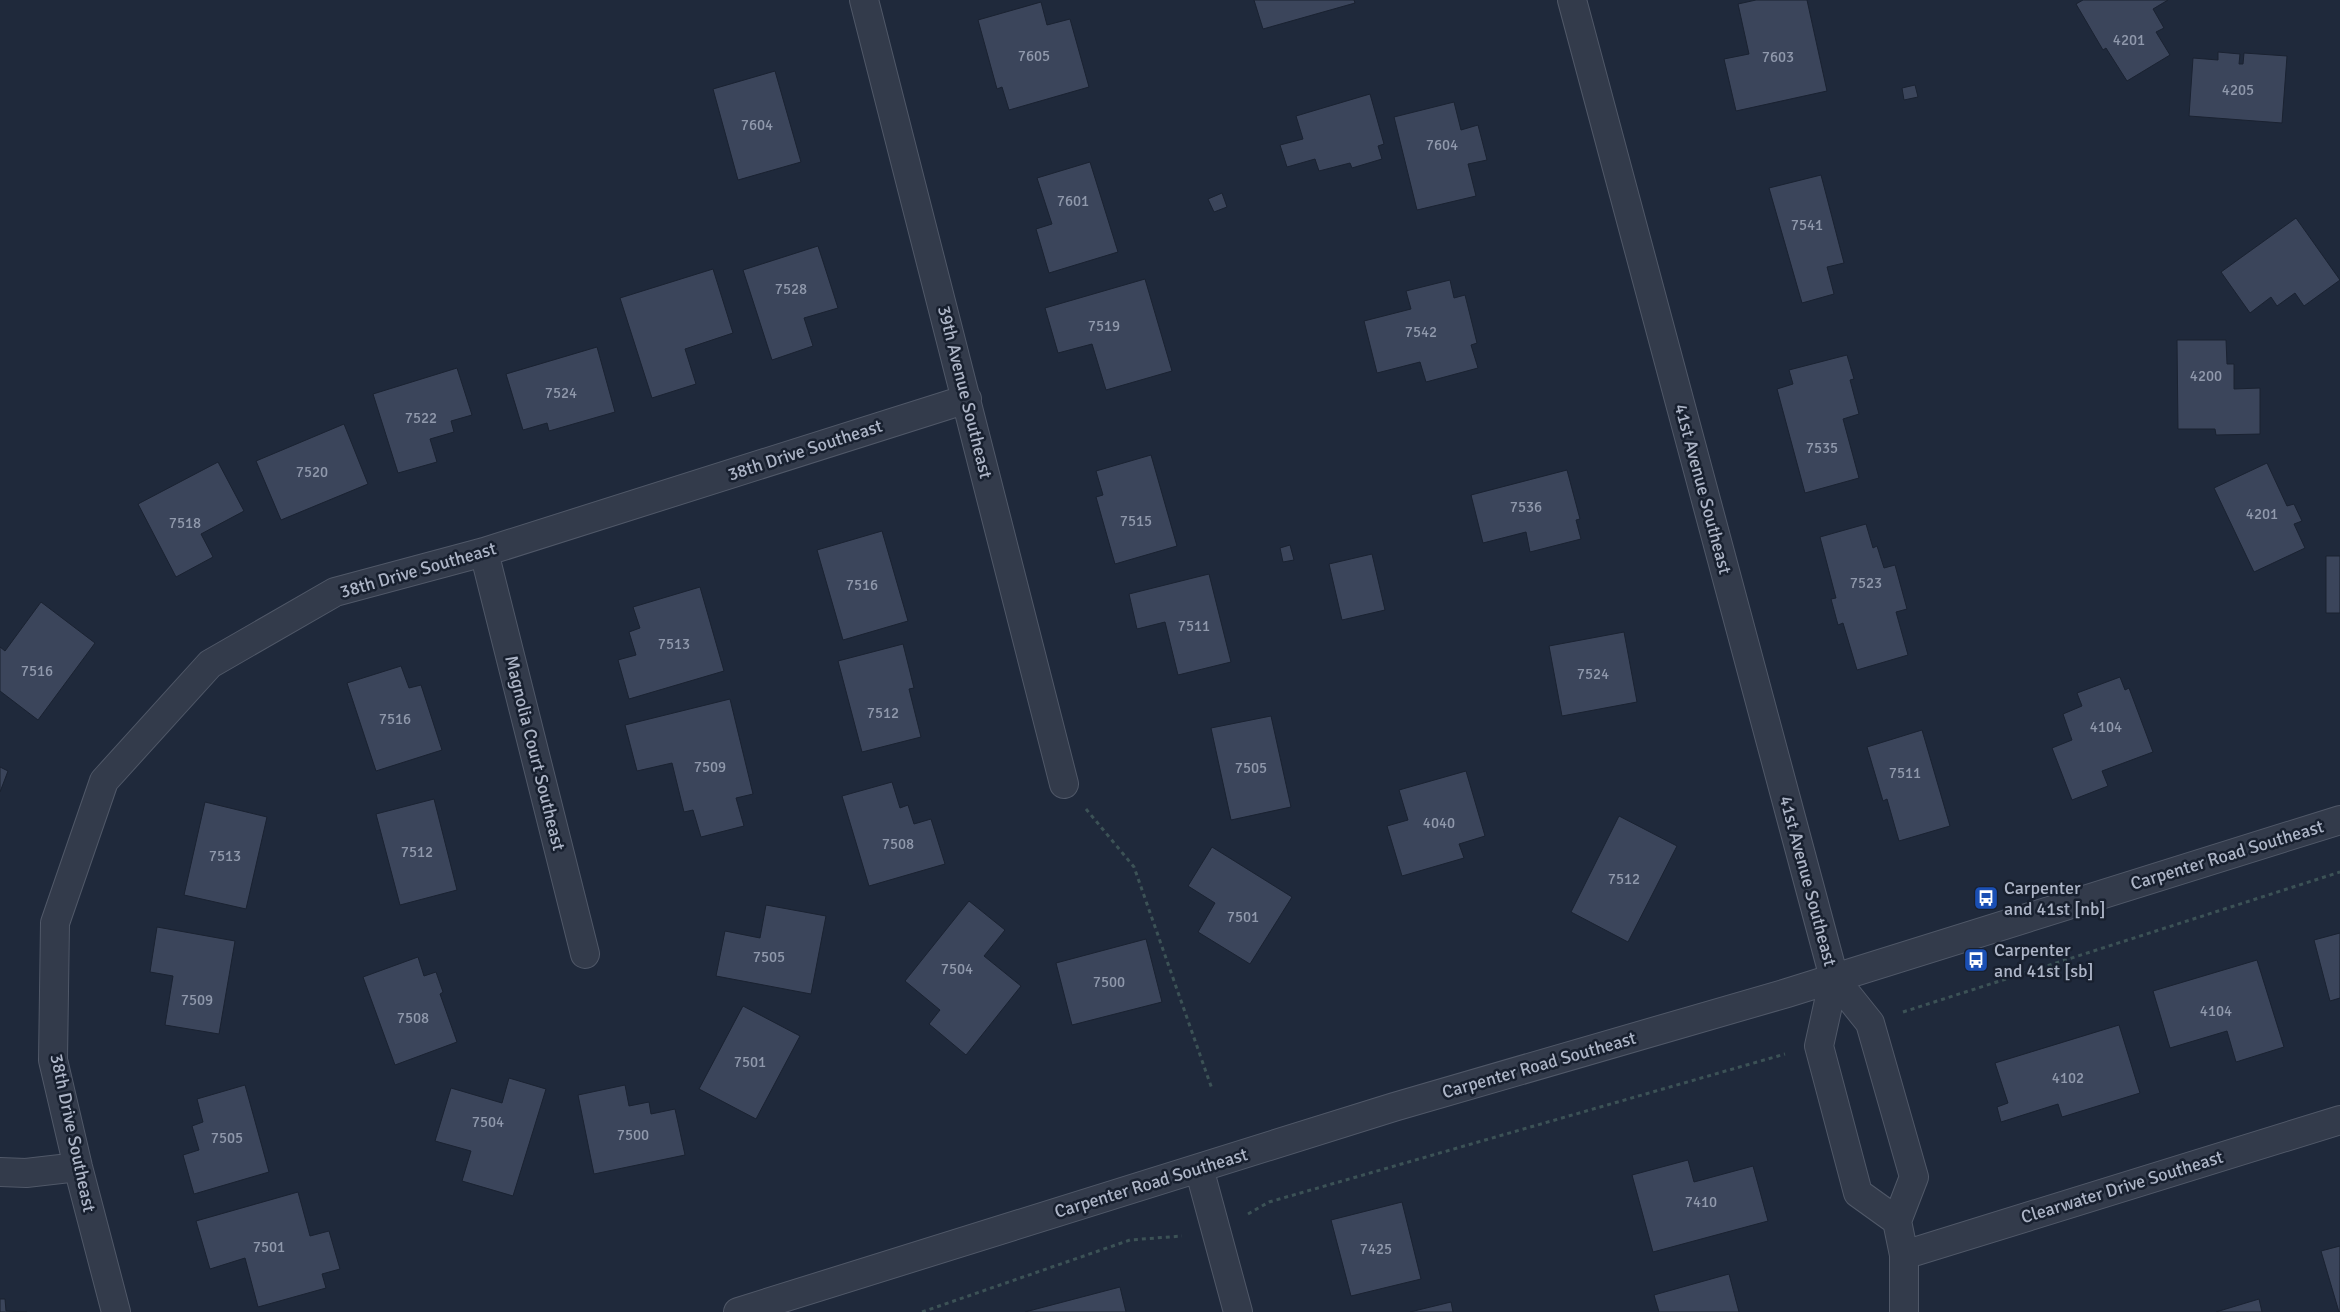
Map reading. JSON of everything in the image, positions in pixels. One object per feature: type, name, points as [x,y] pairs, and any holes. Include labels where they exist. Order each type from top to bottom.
[{"type":"street","name":"39th Avenue Southeast","points":[[864,0],[1064,784]]},
{"type":"street","name":"41st Avenue Southeast","points":[[1572,0],[1834,978],[1870,1023],[1914,1177],[1897,1221],[1858,1193],[1819,1046],[1834,978]]},
{"type":"street","name":"38th Drive Southeast","points":[[116,1312],[78,1167],[54,1060],[55,923],[104,781],[210,664],[335,592],[484,552],[967,399]]},
{"type":"street","name":"Magnolia Court Southeast","points":[[484,552],[585,954]]},
{"type":"street","name":"Carpenter Road Southeast","points":[[738,1312],[1394,1107],[1834,978],[2340,820]]},
{"type":"street","name":"Clearwater Drive Southeast","points":[[1904,1255],[2340,1120]]},
{"type":"street","points":[[0,1172],[26,1173],[78,1167]]},
{"type":"street","points":[[1199,1168],[1238,1312]]},
{"type":"street","points":[[1897,1221],[1904,1255],[1904,1312]]},
{"type":"path","points":[[1064,784],[1134,867],[1212,1089]]},
{"type":"path","points":[[1870,1023],[2340,872]]},
{"type":"path","points":[[922,1312],[1130,1240],[1216,1233],[1269,1202],[1805,1048],[1819,1046]]},
{"type":"building","points":[[1254,0],[1354,0],[1355,3],[1263,29]]},
{"type":"building","points":[[1756,0],[1807,0],[1827,91],[1736,111],[1724,59],[1749,54],[1738,4]]},
{"type":"building","points":[[2083,0],[2168,0],[2153,9],[2164,28],[2156,32],[2170,55],[2127,81],[2106,48],[2103,50],[2076,4]]},
{"type":"building","points":[[1041,2],[1047,25],[1070,19],[1089,87],[1009,110],[1002,87],[997,89],[978,20]]},
{"type":"building","points":[[2218,52],[2240,54],[2239,64],[2243,64],[2244,53],[2287,56],[2282,123],[2189,116],[2193,58],[2218,60]]},
{"type":"building","points":[[775,71],[801,162],[738,180],[713,89]]},
{"type":"building","points":[[1915,85],[1918,97],[1904,100],[1902,88]]},
{"type":"building","points":[[1370,94],[1384,144],[1378,146],[1382,159],[1352,168],[1350,163],[1319,171],[1315,159],[1287,167],[1280,145],[1303,139],[1296,116]]},
{"type":"building","points":[[1454,102],[1461,130],[1478,125],[1487,160],[1468,164],[1476,196],[1417,210],[1394,117]]},
{"type":"building","points":[[1090,162],[1118,252],[1049,273],[1036,229],[1052,224],[1037,178]]},
{"type":"building","points":[[1821,175],[1844,263],[1827,267],[1834,294],[1802,303],[1769,188]]},
{"type":"building","points":[[1222,193],[1227,207],[1214,212],[1208,199]]},
{"type":"building","points":[[2296,218],[2340,280],[2304,306],[2295,293],[2277,306],[2271,297],[2250,313],[2221,272]]},
{"type":"building","points":[[818,246],[838,308],[804,318],[813,346],[772,360],[743,270]]},
{"type":"building","points":[[713,269],[733,333],[685,349],[696,384],[652,398],[620,298]]},
{"type":"building","points":[[1145,279],[1172,371],[1106,390],[1092,344],[1058,353],[1045,308]]},
{"type":"building","points":[[1450,280],[1454,298],[1465,295],[1477,343],[1471,345],[1478,368],[1426,382],[1420,362],[1377,373],[1364,321],[1411,309],[1406,291]]},
{"type":"building","points":[[2177,340],[2226,340],[2227,364],[2234,364],[2234,389],[2260,388],[2260,434],[2216,435],[2215,429],[2178,429]]},
{"type":"building","points":[[597,347],[615,412],[549,431],[547,423],[523,430],[506,374]]},
{"type":"building","points":[[1847,355],[1854,379],[1850,380],[1859,414],[1843,419],[1859,478],[1805,493],[1777,389],[1793,384],[1789,370]]},
{"type":"building","points":[[457,368],[472,415],[451,421],[454,432],[430,439],[437,462],[398,473],[373,394]]},
{"type":"building","points":[[344,424],[368,484],[281,520],[256,461]]},
{"type":"building","points":[[1151,455],[1177,546],[1115,564],[1096,497],[1103,495],[1096,471]]},
{"type":"building","points":[[218,462],[244,511],[201,534],[213,557],[176,577],[138,504]]},
{"type":"building","points":[[2267,463],[2287,506],[2294,504],[2302,521],[2294,524],[2305,548],[2254,572],[2214,488]]},
{"type":"building","points":[[1567,470],[1580,519],[1576,520],[1581,539],[1530,552],[1526,532],[1483,543],[1471,495]]},
{"type":"building","points":[[1866,524],[1873,548],[1877,546],[1884,568],[1895,565],[1907,609],[1896,612],[1908,655],[1857,670],[1843,623],[1838,625],[1831,599],[1836,598],[1820,537]]},
{"type":"building","points":[[882,531],[908,621],[843,640],[817,550]]},
{"type":"building","points":[[1290,545],[1294,560],[1283,562],[1280,548]]},
{"type":"building","points":[[1372,554],[1385,610],[1342,620],[1329,564]]},
{"type":"building","points":[[2326,556],[2340,556],[2340,613],[2326,613]]},
{"type":"building","points":[[1209,574],[1231,662],[1178,675],[1165,622],[1137,629],[1129,594]]},
{"type":"building","points":[[700,587],[724,671],[629,699],[618,660],[636,655],[629,632],[640,628],[633,607]]},
{"type":"building","points":[[41,602],[95,643],[38,720],[0,691],[0,647],[5,651]]},
{"type":"building","points":[[1624,632],[1637,702],[1562,716],[1549,646]]},
{"type":"building","points":[[903,644],[914,688],[909,689],[921,737],[862,752],[838,661]]},
{"type":"building","points":[[401,666],[409,688],[421,685],[442,750],[376,771],[347,683]]},
{"type":"building","points":[[2120,677],[2125,690],[2129,688],[2153,752],[2102,771],[2108,786],[2072,800],[2052,748],[2072,740],[2063,714],[2082,706],[2077,693]]},
{"type":"building","points":[[730,699],[753,794],[736,798],[744,826],[701,837],[693,810],[684,812],[672,763],[637,771],[625,725]]},
{"type":"building","points":[[1271,716],[1291,807],[1231,820],[1211,728]]},
{"type":"building","points":[[1922,730],[1950,826],[1899,841],[1887,799],[1883,801],[1867,747]]},
{"type":"building","points":[[0,767],[8,771],[0,792]]},
{"type":"building","points":[[1466,771],[1485,836],[1459,844],[1464,858],[1402,876],[1387,826],[1408,820],[1399,790]]},
{"type":"building","points":[[892,782],[900,808],[908,805],[914,824],[931,819],[945,864],[869,886],[842,796]]},
{"type":"building","points":[[434,799],[457,890],[400,905],[376,814]]},
{"type":"building","points":[[205,802],[267,817],[246,909],[184,895]]},
{"type":"building","points":[[1619,816],[1677,846],[1628,942],[1571,912]]},
{"type":"building","points":[[1212,847],[1292,897],[1250,964],[1198,932],[1215,903],[1188,886]]},
{"type":"building","points":[[969,901],[1005,930],[984,956],[1021,986],[966,1055],[929,1024],[940,1010],[905,981]]},
{"type":"building","points":[[766,905],[826,916],[811,994],[716,976],[725,931],[760,938]]},
{"type":"building","points":[[157,927],[235,941],[219,1034],[165,1025],[173,976],[150,972]]},
{"type":"building","points":[[2340,933],[2340,998],[2330,1001],[2314,940]]},
{"type":"building","points":[[1146,939],[1162,1002],[1072,1025],[1056,963]]},
{"type":"building","points":[[418,957],[424,976],[436,972],[443,992],[440,994],[457,1042],[395,1065],[363,977]]},
{"type":"building","points":[[2257,960],[2284,1047],[2236,1062],[2227,1031],[2170,1048],[2153,991]]},
{"type":"building","points":[[743,1006],[800,1036],[756,1119],[699,1089]]},
{"type":"building","points":[[2119,1025],[2140,1093],[2062,1117],[2058,1104],[2001,1122],[1997,1107],[2008,1103],[1995,1063]]},
{"type":"building","points":[[509,1078],[546,1089],[513,1196],[462,1181],[471,1151],[435,1141],[451,1088],[502,1103]]},
{"type":"building","points":[[245,1085],[269,1172],[194,1194],[183,1155],[199,1150],[192,1126],[203,1122],[197,1099]]},
{"type":"building","points":[[625,1085],[629,1106],[649,1102],[651,1114],[675,1109],[685,1155],[594,1174],[578,1095]]},
{"type":"building","points":[[1688,1160],[1694,1182],[1753,1166],[1768,1221],[1653,1252],[1632,1175]]},
{"type":"building","points":[[298,1192],[310,1236],[329,1231],[340,1269],[322,1274],[326,1288],[258,1307],[245,1258],[210,1269],[196,1221]]},
{"type":"building","points":[[1402,1202],[1421,1279],[1351,1296],[1331,1220]]},
{"type":"building","points":[[2340,1246],[2340,1312],[2339,1312],[2321,1251]]},
{"type":"building","points":[[1729,1274],[1739,1312],[1659,1312],[1654,1295]]},
{"type":"building","points":[[1120,1287],[1126,1312],[1025,1312]]},
{"type":"building","points":[[0,1299],[5,1299],[6,1311],[27,1312],[0,1312]]},
{"type":"building","points":[[2259,1299],[2262,1312],[2216,1312]]},
{"type":"building","points":[[1451,1302],[1453,1312],[1410,1312]]},
{"type":"place","name":"Carpenter and 41st [nb]","points":[[1986,898]]},
{"type":"place","name":"Carpenter and 41st [sb]","points":[[1976,960]]}]
